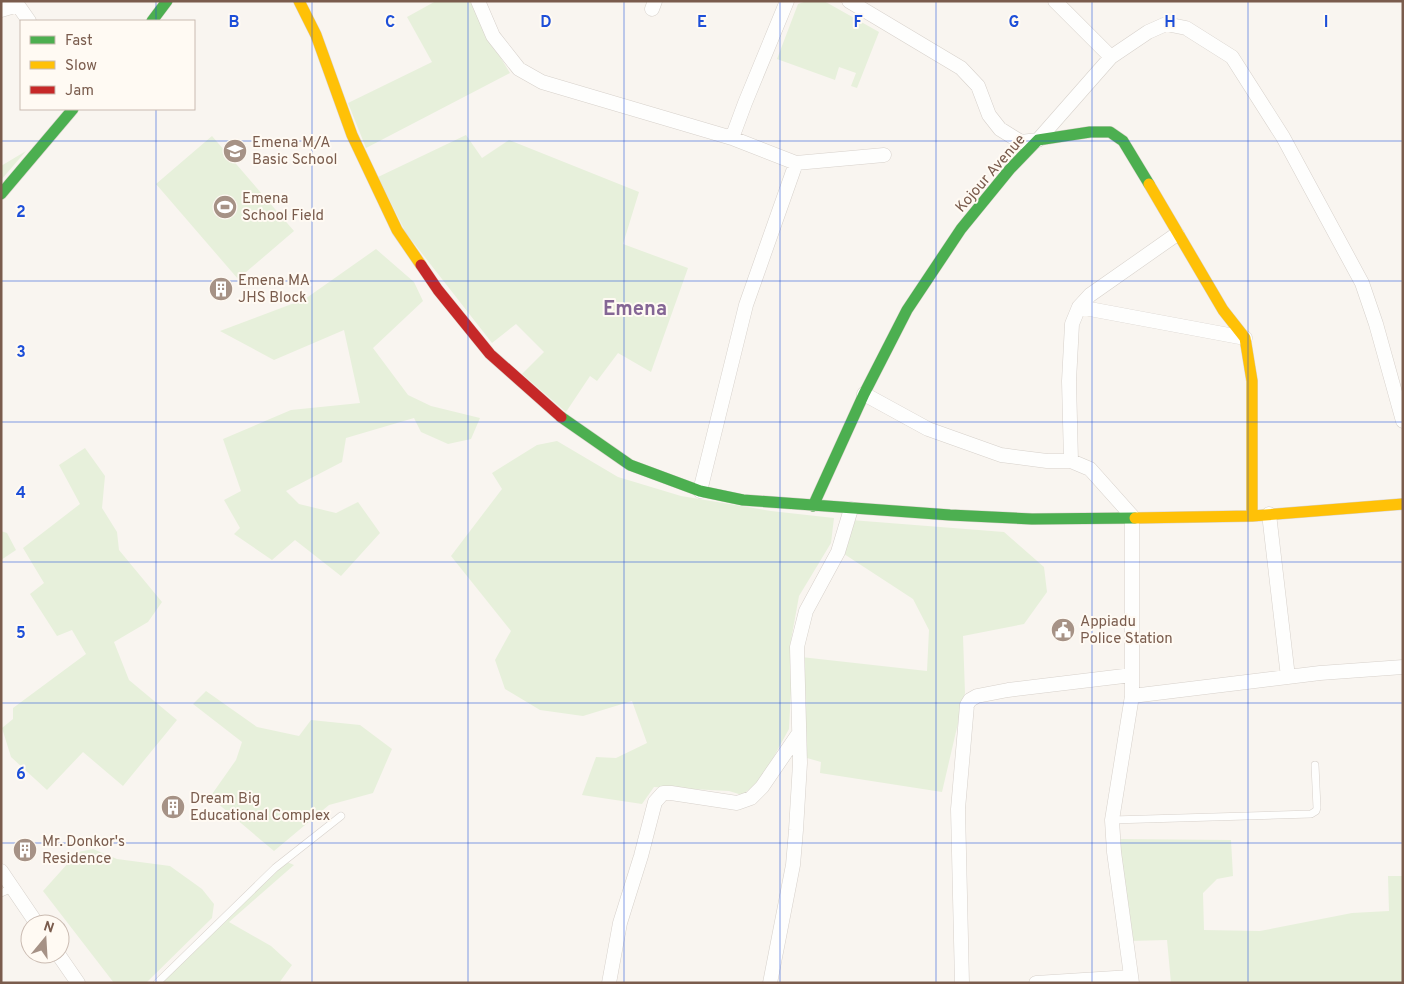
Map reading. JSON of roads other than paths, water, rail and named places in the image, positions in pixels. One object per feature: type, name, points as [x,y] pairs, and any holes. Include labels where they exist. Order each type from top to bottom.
[{"type":"street","points":[[153,20],[167,1]]},
{"type":"street","points":[[299,1],[316,35],[352,135],[397,230],[438,290],[490,354],[557,414],[630,465],[700,491],[743,500],[851,509],[1032,519],[1132,516],[1252,516],[1403,504]]},
{"type":"street","points":[[478,1],[493,36],[519,69],[542,82],[732,138],[796,163],[884,155]]},
{"type":"street","points":[[732,138],[745,102],[788,1]]},
{"type":"street","points":[[849,1],[961,68],[978,86],[989,115],[1000,129],[1021,142],[1038,140],[1111,57],[1148,32],[1166,24],[1186,28],[1232,57],[1283,137],[1362,283],[1376,324],[1403,421]]},
{"type":"street","points":[[1054,1],[1111,57]]},
{"type":"street","points":[[1,10],[16,3],[28,20]]},
{"type":"street","points":[[1,194],[72,110]]},
{"type":"street","name":"Kojour Avenue","points":[[813,506],[864,394],[908,310],[961,229],[1010,168],[1038,140],[1090,132],[1110,132],[1123,141],[1222,310],[1245,338]]},
{"type":"street","points":[[700,491],[746,305],[796,163]]},
{"type":"street","points":[[1071,461],[1069,381],[1072,324],[1079,307],[1090,295],[1178,234]]},
{"type":"street","points":[[1079,307],[1245,338],[1252,381],[1252,516]]},
{"type":"street","points":[[864,394],[928,429],[1001,455],[1046,461],[1071,461],[1090,469],[1132,516],[1132,696],[1112,820],[1114,852],[1132,980],[1036,983]]},
{"type":"street","points":[[770,983],[793,865],[800,763],[797,646],[806,611],[838,552],[851,509]]},
{"type":"street","points":[[1269,514],[1288,677]]},
{"type":"street","points":[[1132,696],[1320,673],[1403,667]]},
{"type":"street","points":[[962,983],[958,809],[967,705],[970,700],[977,696],[1008,690],[1132,675]]},
{"type":"street","points":[[609,983],[620,923],[655,802],[662,794],[671,792],[737,803],[751,798],[762,787],[799,733]]},
{"type":"street","points":[[1,871],[7,890],[28,914]]},
{"type":"street","points":[[65,964],[78,983]]},
{"type":"lane","points":[[1112,820],[1311,814],[1317,808],[1315,765]]},
{"type":"lane","points":[[157,983],[275,868],[341,816]]},
{"type":"place","name":"Emena M/A Basic School","points":[[235,151]]},
{"type":"place","name":"Emena School Field","points":[[225,207]]},
{"type":"place","name":"Emena MA JHS Block","points":[[221,289]]},
{"type":"place","name":"Appiadu Police Station","points":[[1063,630]]},
{"type":"place","name":"Dream Big Educational Complex","points":[[173,807]]},
{"type":"place","name":"Mr. Donkor's Residence","points":[[25,850]]},
{"type":"district","name":"Emena","points":[[635,308]]}]
